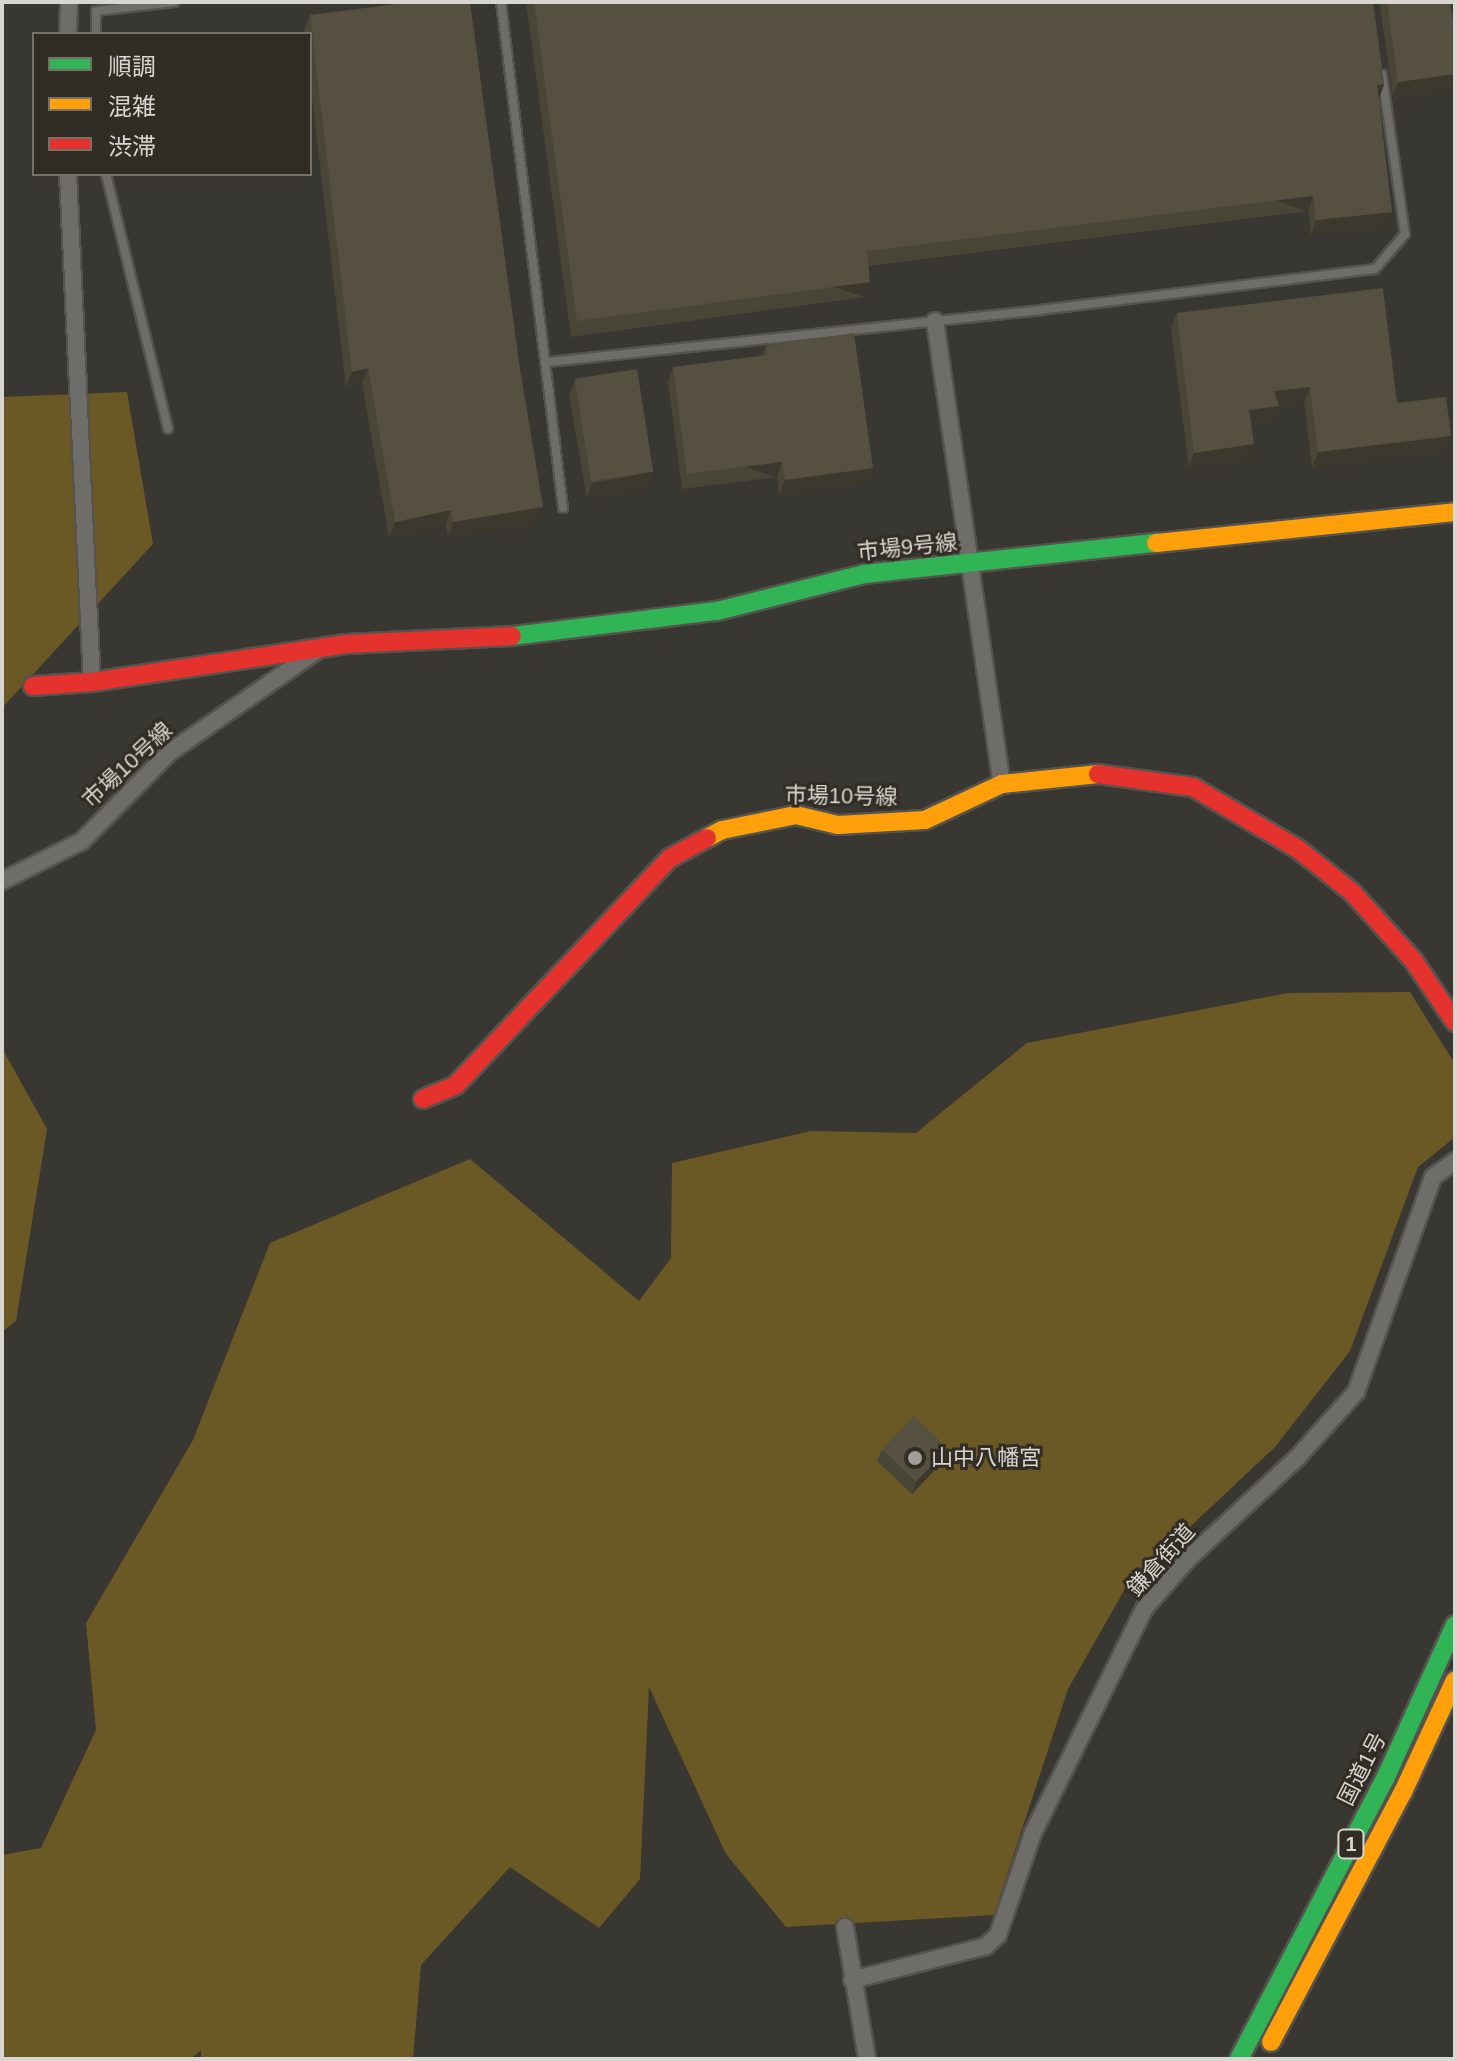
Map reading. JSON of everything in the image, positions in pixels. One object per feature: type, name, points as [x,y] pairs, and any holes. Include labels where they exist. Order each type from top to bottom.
[{"type":"main road","name":"市場9号線","points":[[33,686],[92,682],[321,649],[442,637],[525,635],[717,611],[864,574],[1455,512]]},
{"type":"main road","name":"市場10号線","points":[[423,1099],[456,1085],[670,858],[722,830],[796,815],[838,825],[925,820],[1002,784],[1103,773],[1193,787],[1298,849],[1352,892],[1413,960],[1455,1022]]},
{"type":"main road","name":"国道1号","points":[[1239,2059],[1385,1779],[1455,1625]]},
{"type":"main road","name":"国道1号","points":[[1262,2059],[1403,1792],[1455,1680]]},
{"type":"street","points":[[68,32],[69,2]]},
{"type":"street","points":[[68,176],[92,682]]},
{"type":"street","points":[[935,321],[1002,784]]},
{"type":"street","name":"市場10号線","points":[[2,881],[82,841],[170,752],[321,649]]},
{"type":"street","name":"鎌倉街道","points":[[852,1980],[986,1946],[998,1935],[1033,1833],[1144,1609],[1189,1558],[1297,1458],[1356,1392],[1433,1177],[1455,1161]]},
{"type":"street","points":[[845,1927],[867,2059]]},
{"type":"lane","points":[[96,32],[96,11],[174,2]]},
{"type":"lane","points":[[501,2],[563,508]]},
{"type":"lane","points":[[547,362],[935,321],[1375,269],[1405,234],[1381,64]]},
{"type":"lane","points":[[106,176],[168,429]]},
{"type":"shaded area","points":[[127,392],[153,544],[2,708],[2,397]]},
{"type":"shaded area","points":[[1410,992],[1455,1064],[1455,1137],[1418,1167],[1350,1351],[1275,1447],[1126,1587],[1068,1689],[994,1915],[786,1927],[726,1854],[649,1687],[640,1879],[599,1928],[510,1867],[421,1965],[413,2059],[201,2059],[201,2050],[191,2059],[2,2059],[2,1855],[41,1848],[96,1730],[86,1623],[193,1440],[270,1243],[470,1159],[639,1301],[671,1258],[672,1163],[811,1131],[916,1133],[1027,1043],[1288,993]]},
{"type":"shaded area","points":[[2,1048],[47,1129],[16,1321],[2,1332]]},
{"type":"building","points":[[412,2],[470,2],[520,369],[543,507],[453,522],[451,510],[395,522],[368,368],[352,372],[310,15]]},
{"type":"building","points":[[534,2],[1373,2],[1384,84],[1377,85],[1392,212],[1316,220],[1313,196],[867,251],[870,282],[577,321]]},
{"type":"building","points":[[1387,2],[1450,2],[1455,33],[1455,74],[1398,82]]},
{"type":"building","points":[[1383,288],[1397,403],[1446,397],[1451,436],[1318,452],[1310,387],[1274,391],[1279,406],[1249,410],[1254,444],[1194,453],[1177,313]]},
{"type":"building","points":[[854,333],[873,468],[785,480],[782,462],[687,474],[673,367],[767,355],[766,346]]},
{"type":"building","points":[[637,369],[653,472],[591,482],[575,379]]},
{"type":"building","points":[[914,1416],[948,1449],[916,1482],[882,1449]]},
{"type":"traffic: fast","points":[[512,636],[717,611],[864,574],[1156,543]]},
{"type":"traffic: fast","points":[[1239,2059],[1385,1779],[1455,1625]]},
{"type":"traffic: slow","points":[[1156,543],[1455,512]]},
{"type":"traffic: slow","points":[[707,838],[722,830],[796,815],[838,825],[925,820],[1002,784],[1098,774]]},
{"type":"traffic: slow","points":[[1271,2042],[1403,1792],[1455,1680]]},
{"type":"traffic: jam","points":[[33,686],[92,682],[346,644],[512,636]]},
{"type":"traffic: jam","points":[[1098,774],[1193,787],[1298,849],[1352,892],[1413,960],[1455,1022]]},
{"type":"traffic: jam","points":[[423,1099],[456,1085],[670,858],[707,838]]},
{"type":"place","name":"山中八幡宮","points":[[915,1458]]}]
